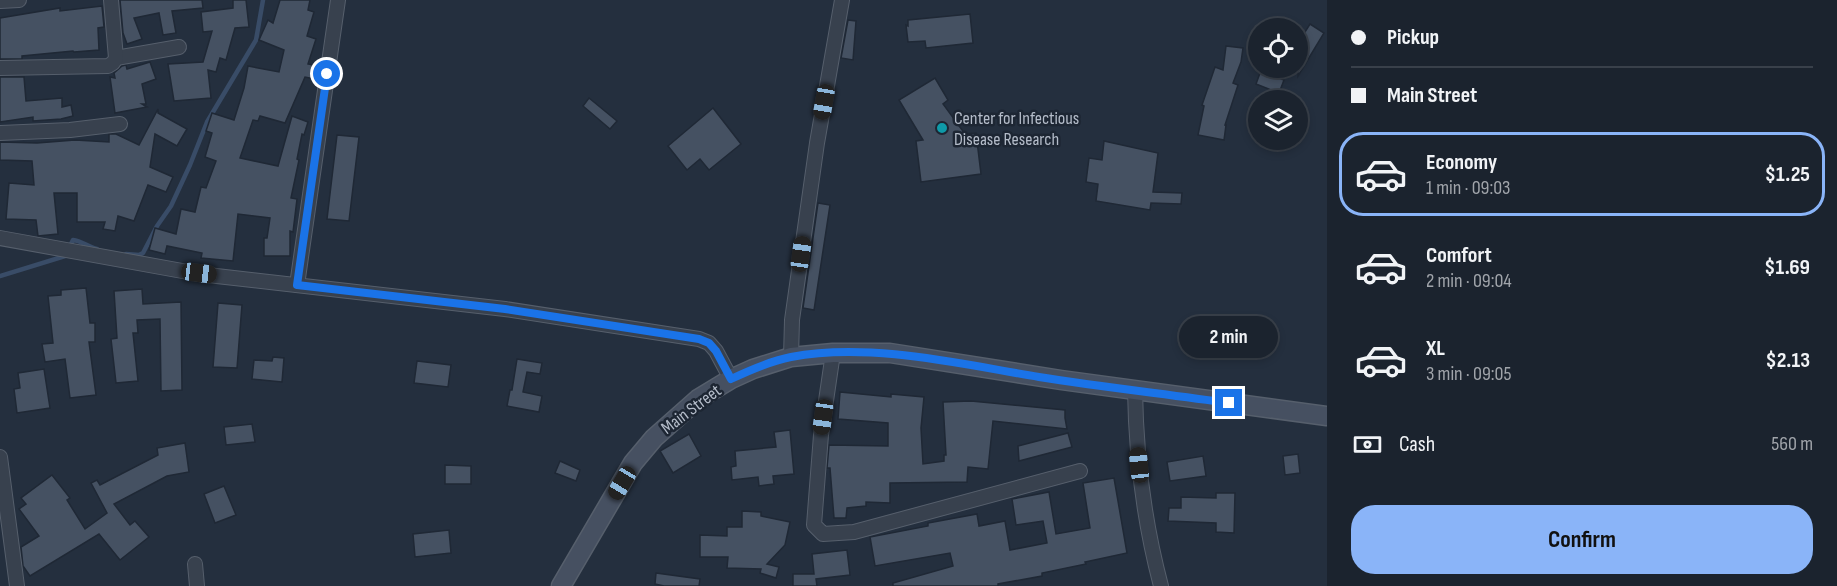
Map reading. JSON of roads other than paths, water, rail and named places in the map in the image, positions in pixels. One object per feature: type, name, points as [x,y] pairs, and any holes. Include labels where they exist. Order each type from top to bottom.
[{"type":"main road","name":"Main Street","points":[[561,586],[640,453],[654,438],[698,399],[731,379],[753,369],[791,357],[833,353],[890,353],[1060,380],[1327,416]]},
{"type":"street","points":[[0,2],[19,0]]},
{"type":"street","points":[[0,68],[108,66],[113,63],[116,58],[111,0]]},
{"type":"street","points":[[297,285],[338,0]]},
{"type":"street","points":[[791,357],[792,320],[817,143],[842,0]]},
{"type":"street","points":[[116,58],[179,47]]},
{"type":"street","points":[[0,133],[70,130],[120,124]]},
{"type":"street","points":[[0,238],[177,270],[505,309],[699,339],[709,343],[716,351],[731,379]]},
{"type":"street","points":[[833,353],[820,435],[814,525],[823,534],[854,532],[1080,471]]},
{"type":"street","points":[[1135,390],[1141,481],[1161,586]]},
{"type":"street","points":[[0,457],[17,586]]},
{"type":"street","points":[[195,564],[197,586]]},
{"type":"waterway","points":[[126,254],[143,253],[171,206],[207,122],[256,40],[263,0]]},
{"type":"waterway","points":[[0,276],[65,256],[73,240],[97,249]]},
{"type":"place","name":"Center for Infectious Disease Research","points":[[942,128]]}]
